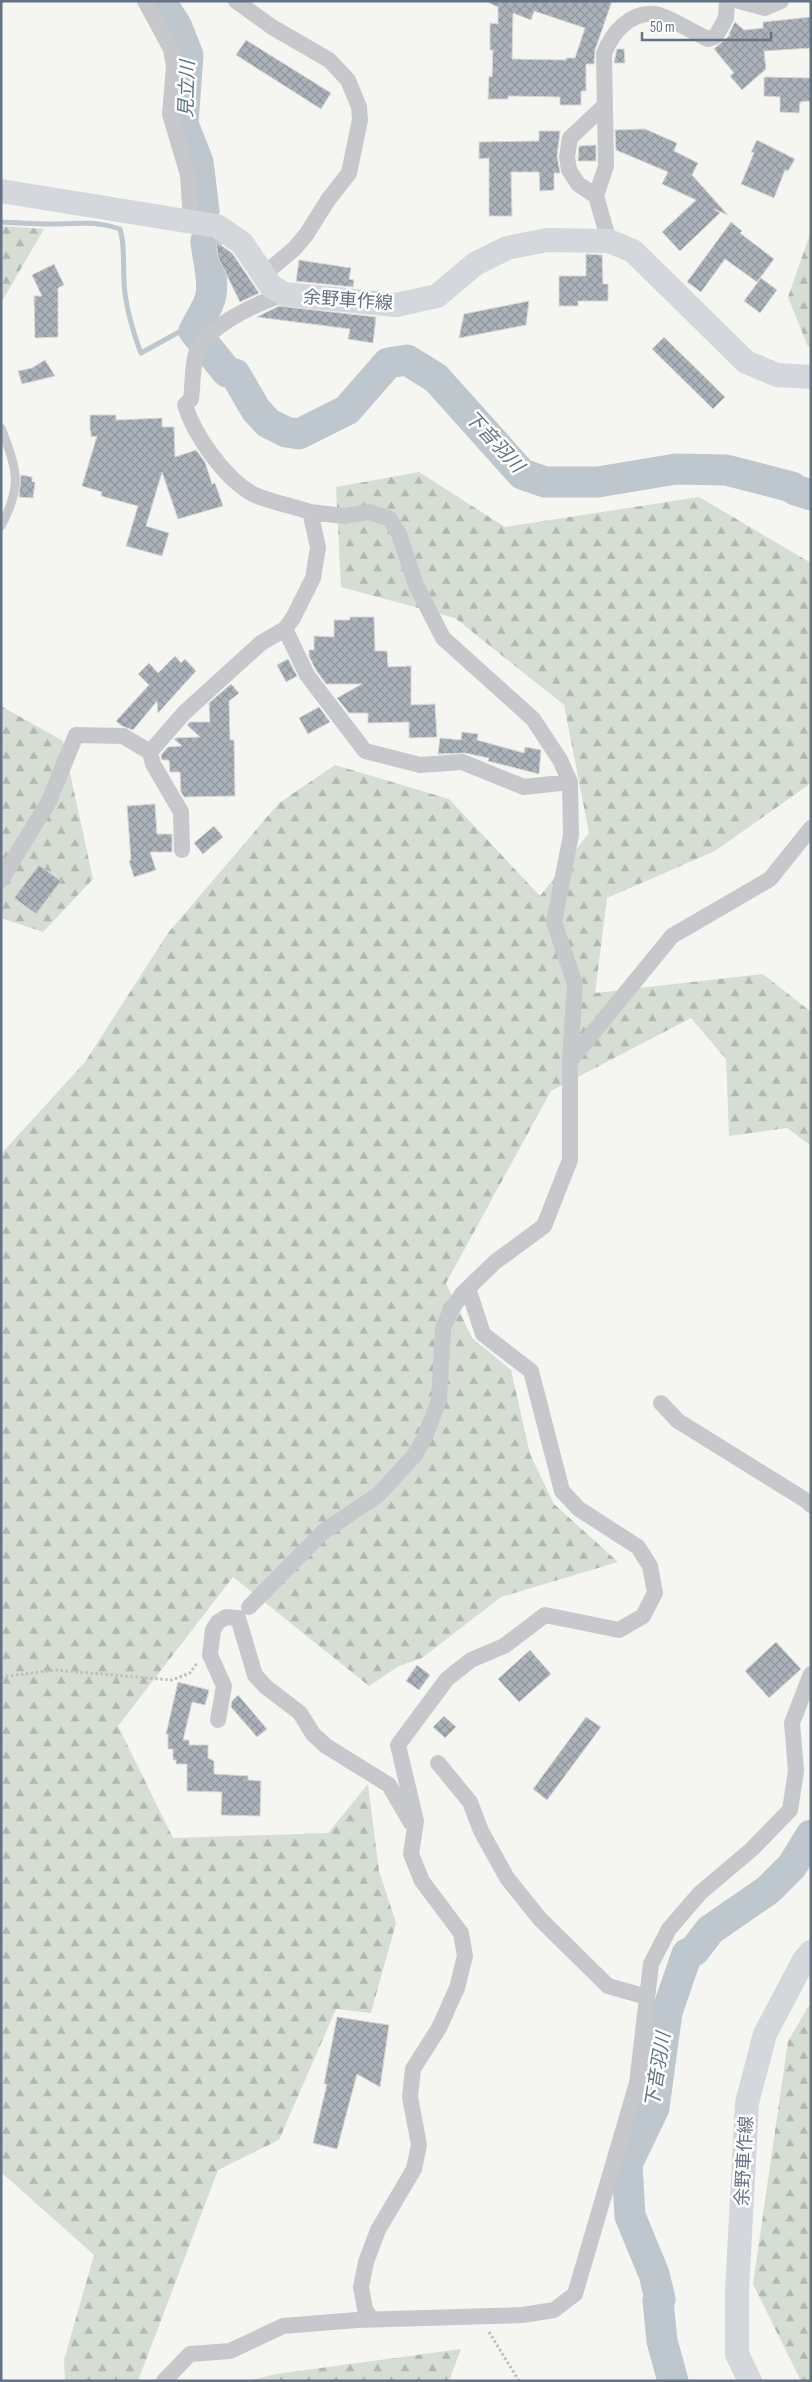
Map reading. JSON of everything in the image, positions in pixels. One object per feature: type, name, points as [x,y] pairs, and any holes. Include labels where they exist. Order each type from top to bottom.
[{"type":"main road","name":"余野車作線","points":[[1,191],[217,226],[242,243],[271,286],[284,294],[396,305],[437,296],[475,264],[507,248],[547,240],[609,241],[633,251],[746,362],[777,375],[811,377]]},
{"type":"main road","name":"余野車作線","points":[[750,2381],[737,2354],[737,2291],[747,2104],[766,2034],[804,1960],[811,1952]]},
{"type":"street","points":[[145,1],[171,49],[174,66],[170,114],[188,175],[191,222]]},
{"type":"street","points":[[236,1],[272,27],[329,60],[348,80],[360,107],[360,120],[349,173],[328,200],[306,235],[294,249],[263,275]]},
{"type":"street","points":[[609,241],[596,196],[606,166],[604,54],[610,38],[633,17],[656,14],[708,39],[716,36],[726,18],[727,1]]},
{"type":"street","points":[[739,1],[765,8],[781,1]]},
{"type":"street","points":[[596,196],[578,184],[569,170],[567,157],[570,138],[604,106]]},
{"type":"street","points":[[249,1607],[323,1532],[378,1495],[414,1456],[424,1438],[438,1400],[443,1328],[450,1312],[468,1288],[495,1262],[544,1226],[570,1160],[570,1061],[575,984],[554,922],[571,835],[570,782],[560,760],[533,719],[443,638],[416,585],[399,534],[390,519],[369,512],[344,516],[310,512],[252,494],[236,482],[206,446],[189,418],[185,405],[190,399],[203,343],[218,328],[262,302],[284,294]]},
{"type":"street","points":[[150,752],[184,713],[222,677],[261,643],[285,629],[313,578],[318,547],[310,512]]},
{"type":"street","points":[[285,629],[307,675],[365,751],[420,765],[462,762],[524,787],[570,782]]},
{"type":"street","points":[[1,880],[50,801],[76,735],[123,736],[150,752],[153,764],[181,812],[182,850]]},
{"type":"street","points":[[570,1061],[672,936],[770,879],[811,828]]},
{"type":"street","points":[[371,2319],[365,2309],[361,2287],[366,2262],[378,2230],[414,2169],[419,2145],[410,2098],[413,2069],[438,2028],[457,1988],[465,1956],[461,1933],[422,1881],[411,1854],[416,1821],[398,1745],[447,1679],[471,1660],[504,1646],[545,1615],[620,1630],[643,1616],[655,1593],[650,1566],[638,1547],[579,1510],[562,1491],[531,1371],[483,1334],[468,1288]]},
{"type":"street","points":[[661,1403],[678,1421],[808,1501],[811,1505]]},
{"type":"street","points":[[218,1720],[224,1686],[210,1655],[210,1644],[213,1630],[218,1622],[226,1617],[238,1618],[255,1675],[266,1687],[300,1713],[313,1734],[326,1746],[389,1785],[414,1830]]},
{"type":"street","points":[[164,2381],[190,2354],[230,2351],[283,2326],[371,2319],[478,2318],[523,2315],[554,2310],[575,2294],[637,2083],[651,1964],[669,1928],[700,1893],[751,1850],[790,1810],[796,1771],[792,1722],[811,1674]]},
{"type":"street","points":[[438,1763],[470,1802],[480,1831],[507,1878],[540,1918],[608,1986],[647,1998]]},
{"type":"lane","points":[[1,428],[16,469],[14,503],[1,526]]},
{"type":"path","points":[[1,1677],[55,1670],[172,1680],[190,1673],[210,1644]]},
{"type":"path","points":[[478,2318],[496,2342],[519,2381]]},
{"type":"green space","points":[[1,226],[44,229],[1,303]]},
{"type":"green space","points":[[811,231],[811,345],[808,347],[788,297]]},
{"type":"green space","points":[[419,472],[505,527],[699,497],[811,563],[811,783],[715,851],[607,898],[595,993],[763,974],[811,1012],[811,1146],[787,1128],[729,1136],[726,1059],[691,1018],[551,1091],[446,1283],[472,1338],[511,1370],[530,1454],[554,1504],[618,1562],[501,1597],[422,1658],[399,1666],[369,1686],[233,1577],[118,1726],[173,1838],[328,1833],[368,1784],[379,1871],[396,1923],[371,2013],[336,2009],[279,2140],[218,2170],[138,2381],[65,2381],[64,2360],[94,2255],[1,2172],[1,1154],[85,1062],[168,933],[279,803],[335,765],[449,799],[540,896],[589,833],[564,705],[455,618],[341,587],[336,487]]},
{"type":"green space","points":[[1,706],[63,741],[93,879],[43,932],[1,918]]},
{"type":"green space","points":[[811,2002],[811,2381],[801,2381],[753,2284],[788,2041]]},
{"type":"green space","points":[[461,2349],[449,2381],[248,2381],[276,2374]]},
{"type":"building","points":[[485,1],[612,1],[595,50],[594,64],[586,64],[586,91],[581,91],[581,105],[560,105],[560,97],[508,96],[508,99],[488,99],[489,76],[492,77],[493,50],[490,50],[490,23],[498,24],[498,7]],"holes":[[[534,11],[585,28],[575,58],[566,58],[566,60],[512,59],[513,13],[531,20]]]},
{"type":"building","points":[[811,17],[811,48],[764,51],[766,69],[742,90],[730,76],[734,73],[714,49],[730,35],[735,22],[744,30],[763,28],[763,22]]},
{"type":"building","points":[[246,40],[331,93],[321,109],[236,55]]},
{"type":"building","points":[[617,49],[624,49],[625,63],[614,63]]},
{"type":"building","points":[[764,77],[811,78],[811,101],[800,102],[799,113],[780,112],[780,97],[764,96]]},
{"type":"building","points":[[645,129],[677,143],[674,151],[698,163],[692,175],[728,215],[714,209],[720,213],[680,251],[662,232],[696,200],[662,184],[668,172],[616,150],[615,130]]},
{"type":"building","points":[[539,131],[560,131],[557,156],[560,173],[554,173],[554,190],[540,191],[539,172],[511,172],[512,216],[489,216],[489,158],[479,159],[479,142],[539,141]]},
{"type":"building","points":[[757,140],[795,159],[788,171],[785,170],[774,198],[741,184],[754,153],[751,152]]},
{"type":"building","points":[[596,145],[596,161],[578,161],[579,146]]},
{"type":"building","points":[[731,222],[742,231],[740,233],[774,259],[757,282],[725,259],[701,292],[687,282]]},
{"type":"building","points":[[216,242],[232,253],[259,293],[240,302],[218,257]]},
{"type":"building","points":[[586,254],[602,255],[603,284],[608,284],[608,301],[578,301],[578,306],[559,306],[559,276],[586,276]]},
{"type":"building","points":[[299,260],[351,268],[349,279],[354,280],[353,287],[296,281]]},
{"type":"building","points":[[54,264],[64,285],[58,288],[58,337],[35,338],[34,296],[42,296],[32,275]]},
{"type":"building","points":[[761,278],[777,290],[760,313],[744,301]]},
{"type":"building","points":[[529,301],[526,325],[459,338],[464,314]]},
{"type":"building","points":[[279,306],[376,317],[373,343],[348,339],[350,329],[257,317]]},
{"type":"building","points":[[664,337],[725,397],[713,409],[652,349]]},
{"type":"building","points":[[45,360],[55,376],[22,384],[18,371],[32,368]]},
{"type":"building","points":[[90,415],[116,415],[116,420],[162,418],[162,427],[174,427],[175,457],[196,450],[205,462],[212,484],[215,483],[223,506],[178,519],[162,472],[146,526],[169,533],[162,556],[126,546],[138,506],[101,496],[102,492],[82,486],[97,436],[91,437]]},
{"type":"building","points":[[21,475],[32,477],[32,482],[35,482],[33,498],[19,497]]},
{"type":"building","points":[[350,617],[374,617],[375,651],[387,651],[388,667],[411,666],[411,705],[435,704],[437,737],[409,738],[409,722],[368,723],[368,713],[349,713],[337,698],[362,684],[326,684],[309,656],[309,650],[314,650],[314,636],[334,637],[334,620],[350,620]]},
{"type":"building","points":[[175,656],[181,663],[185,659],[196,671],[158,713],[157,701],[133,730],[122,726],[116,721],[149,685],[138,674],[149,663],[158,673]]},
{"type":"building","points":[[288,659],[297,676],[286,682],[277,665]]},
{"type":"building","points":[[231,684],[239,693],[229,701],[230,740],[234,740],[235,796],[184,797],[181,792],[180,772],[170,772],[169,760],[162,760],[161,755],[168,747],[182,746],[174,739],[176,738],[200,737],[187,725],[190,722],[210,722],[209,703]]},
{"type":"building","points":[[319,707],[330,722],[308,734],[299,718]]},
{"type":"building","points":[[462,732],[478,734],[477,740],[524,753],[525,747],[541,750],[539,774],[488,761],[489,758],[465,753],[438,754],[440,738],[461,740]]},
{"type":"building","points":[[155,804],[157,834],[172,834],[172,852],[150,852],[156,870],[134,877],[129,861],[131,860],[127,806]]},
{"type":"building","points":[[214,826],[223,837],[203,854],[194,843]]},
{"type":"building","points":[[39,865],[61,881],[36,914],[14,898]]},
{"type":"building","points":[[776,1642],[801,1669],[769,1698],[745,1671]]},
{"type":"building","points":[[530,1650],[551,1674],[519,1702],[498,1679]]},
{"type":"building","points":[[417,1665],[430,1675],[419,1690],[406,1681]]},
{"type":"building","points":[[178,1682],[209,1690],[205,1705],[192,1702],[183,1740],[189,1740],[189,1745],[208,1745],[208,1758],[214,1761],[214,1774],[248,1776],[248,1780],[261,1781],[260,1816],[221,1815],[222,1792],[187,1791],[187,1764],[176,1764],[176,1760],[173,1760],[173,1749],[168,1749],[168,1734],[166,1734]]},
{"type":"building","points":[[238,1695],[267,1729],[257,1737],[231,1707],[232,1701]]},
{"type":"building","points":[[444,1716],[456,1727],[445,1738],[433,1727]]},
{"type":"building","points":[[586,1717],[601,1727],[547,1800],[533,1789]]},
{"type":"building","points":[[337,2017],[389,2025],[380,2087],[357,2074],[337,2149],[313,2143],[327,2084],[324,2084]]},
{"type":"waterway","name":"見立川","points":[[160,1],[176,25],[188,55],[183,124],[198,162],[204,211]]},
{"type":"waterway","points":[[1,222],[47,224],[95,223],[120,229],[127,307],[141,353],[179,332],[194,331]]},
{"type":"waterway","name":"下音羽川","points":[[206,241],[212,288],[210,300],[194,331],[227,372],[235,374],[256,410],[268,423],[286,432],[299,434],[347,410],[388,363],[407,360],[436,378],[522,474],[545,482],[598,482],[676,469],[726,470],[792,487],[795,490],[811,495]]},
{"type":"waterway","name":"下音羽川","points":[[673,2381],[662,2341],[658,2301],[660,2299],[654,2274],[630,2216],[627,2164],[654,2108],[667,2012],[687,1954],[694,1951],[710,1930],[768,1890],[792,1866],[811,1835]]}]
